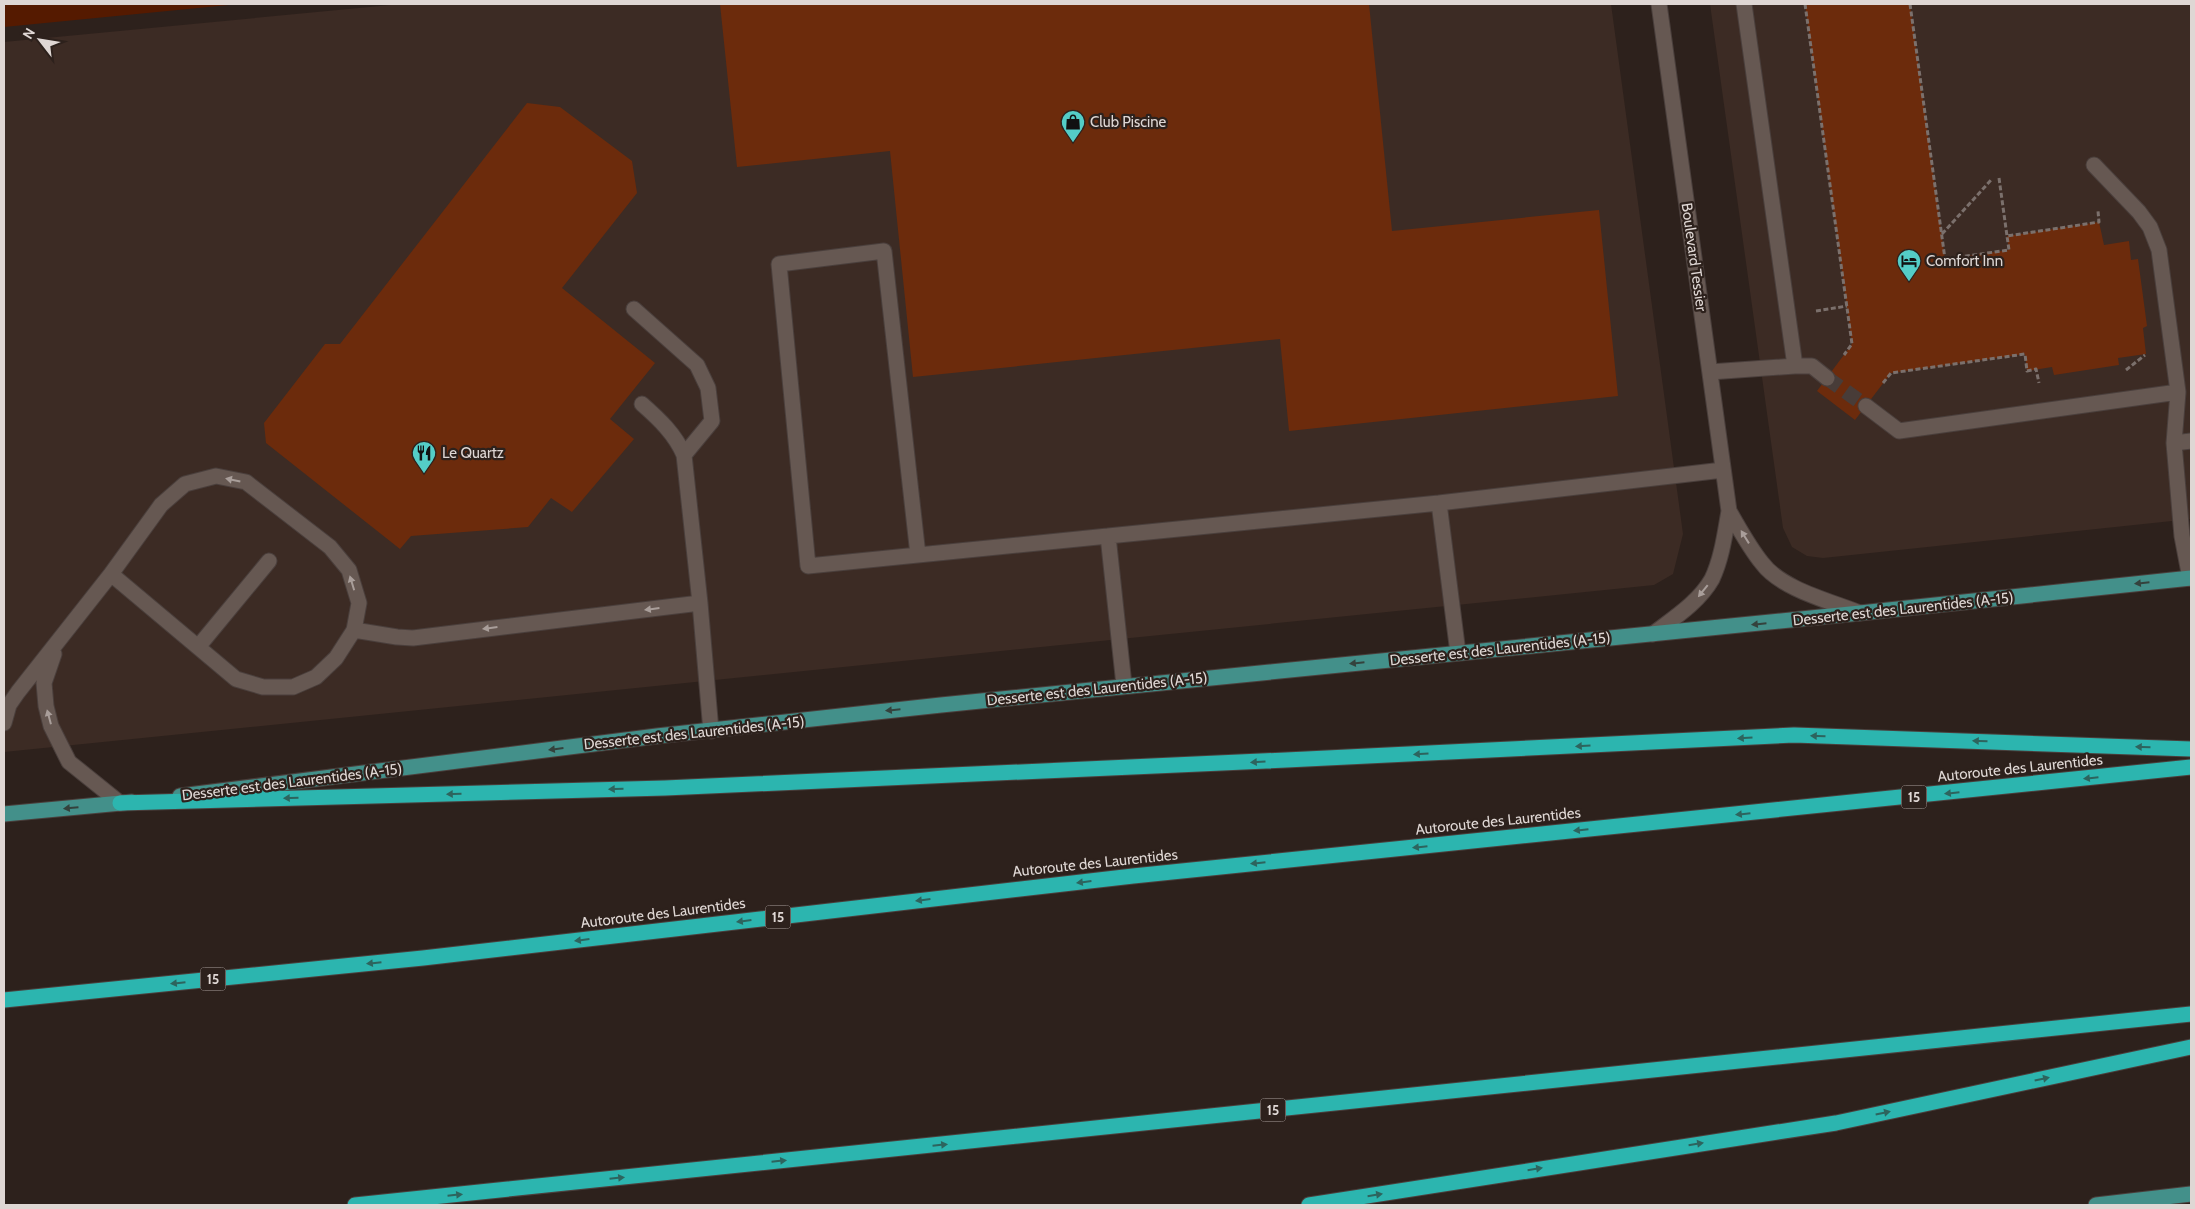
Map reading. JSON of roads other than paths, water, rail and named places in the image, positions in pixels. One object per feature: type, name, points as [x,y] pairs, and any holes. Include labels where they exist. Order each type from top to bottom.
[{"type":"highway","points":[[120,803],[675,787],[1794,735],[2191,748]]},
{"type":"highway","name":"Autoroute des Laurentides","points":[[4,1000],[423,958],[1132,876],[2191,767]]},
{"type":"highway","name":"15","points":[[355,1205],[2191,1014]]},
{"type":"highway","points":[[1309,1205],[1836,1123],[2191,1047]]},
{"type":"main road","name":"Desserte est des Laurentides (A-15)","points":[[4,814],[120,803],[711,731],[1124,685],[1860,614],[2191,578]]},
{"type":"main road","points":[[2096,1205],[2191,1194]]},
{"type":"street","name":"Boulevard Tessier","points":[[1653,634],[1685,609],[1711,580],[1723,544],[1728,511],[1659,4]]},
{"type":"street","points":[[1744,4],[1795,366]]},
{"type":"street","points":[[2094,165],[2139,212],[2150,227],[2159,250],[2178,392],[2174,443],[2182,536],[2191,578]]},
{"type":"street","points":[[918,555],[884,251],[779,264],[808,566],[1439,503],[1723,470]]},
{"type":"street","points":[[634,309],[697,365],[708,388],[712,421],[684,455]]},
{"type":"street","points":[[1710,372],[1812,366],[1827,378]]},
{"type":"street","points":[[1866,406],[1899,431],[2178,392]]},
{"type":"street","points":[[642,404],[669,430],[684,455],[700,603],[711,731]]},
{"type":"street","points":[[2174,443],[2191,441]]},
{"type":"street","points":[[4,723],[9,705],[18,692],[111,574],[161,505],[185,484],[216,476],[246,482],[330,547],[349,570],[359,603],[354,630],[336,658],[316,677],[293,687],[264,687],[236,679],[111,574]]},
{"type":"street","points":[[1439,503],[1458,653]]},
{"type":"street","name":"Boulevard Tessier","points":[[1728,511],[1762,564],[1773,574],[1791,585],[1860,614]]},
{"type":"street","points":[[1108,536],[1124,685]]},
{"type":"street","points":[[198,647],[269,561]]},
{"type":"street","points":[[354,630],[397,638],[413,638],[700,603]]},
{"type":"street","points":[[64,635],[50,660],[44,683],[46,706],[51,726],[69,762],[120,803]]},
{"type":"tunnel","points":[[1827,378],[1866,406]]},
{"type":"place","name":"Club Piscine","points":[[1073,143]]},
{"type":"place","name":"Comfort Inn","points":[[1909,282]]},
{"type":"place","name":"Le Quartz","points":[[424,474]]}]
